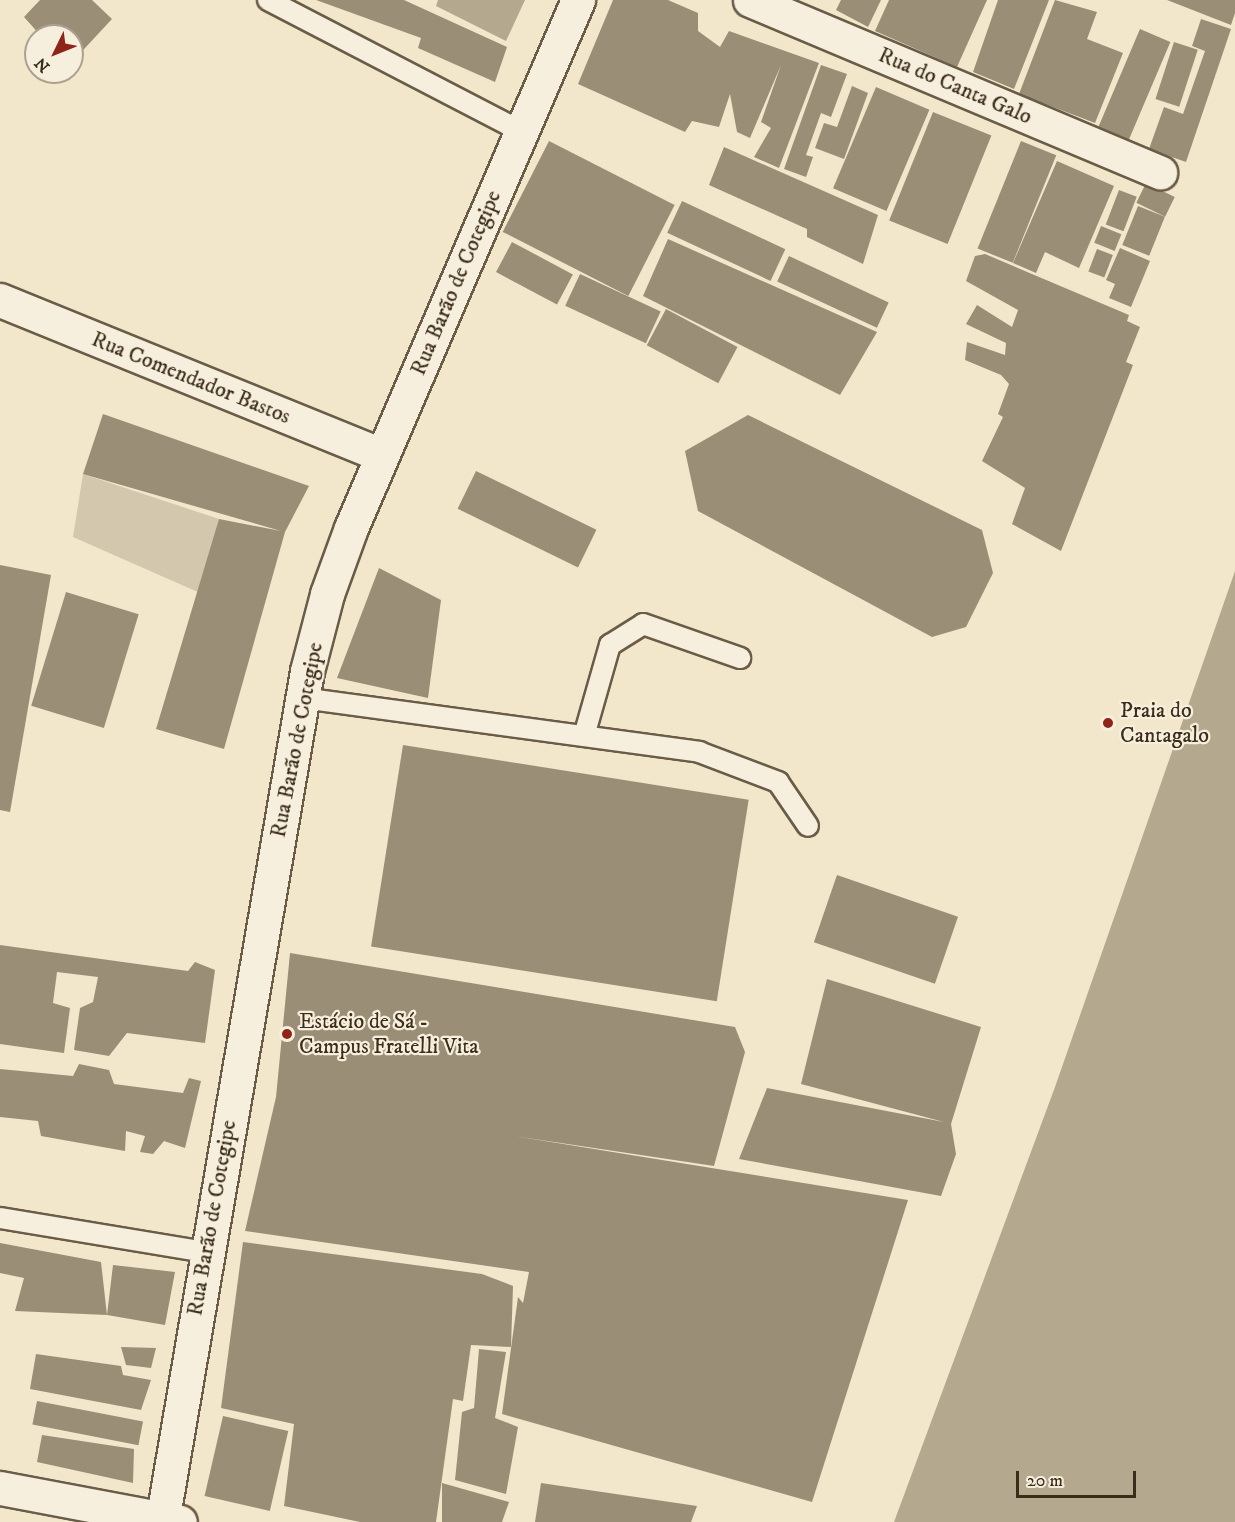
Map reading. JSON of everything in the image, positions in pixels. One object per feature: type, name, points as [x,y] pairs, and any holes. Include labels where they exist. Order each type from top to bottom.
[{"type":"street","name":"Rua Barão de Cotegipe","points":[[168,1521],[205,1252],[302,698],[327,594],[382,455],[578,0]]},
{"type":"street","name":"Rua do Canta Galo","points":[[750,0],[1160,172]]},
{"type":"street","name":"Rua Comendador Bastos","points":[[0,300],[382,455]]},
{"type":"street","points":[[0,1488],[168,1521]]},
{"type":"lane","points":[[268,0],[521,131]]},
{"type":"lane","points":[[584,736],[610,645],[643,624],[740,658]]},
{"type":"lane","points":[[302,698],[699,752],[778,782],[808,826]]},
{"type":"lane","points":[[0,1218],[205,1252]]},
{"type":"shaded area","points":[[438,0],[525,0],[506,41],[436,6]]},
{"type":"shaded area","points":[[83,474],[219,519],[200,593],[73,537]]},
{"type":"shaded area","points":[[1235,571],[1235,1522],[894,1522],[1055,1087]]},
{"type":"building","points":[[40,0],[92,0],[112,19],[84,49],[84,24],[30,24],[24,17]]},
{"type":"building","points":[[316,0],[404,0],[507,47],[495,82],[418,48],[421,38]]},
{"type":"building","points":[[613,0],[668,0],[698,13],[698,31],[720,47],[729,31],[819,63],[779,168],[754,157],[771,128],[761,122],[781,65],[750,138],[737,132],[730,94],[719,127],[692,121],[685,132],[578,84]]},
{"type":"building","points":[[841,0],[881,0],[868,27],[836,10]]},
{"type":"building","points":[[889,0],[987,0],[957,67],[875,31]]},
{"type":"building","points":[[998,0],[1049,0],[1014,89],[973,72]]},
{"type":"building","points":[[1055,0],[1097,12],[1087,39],[1123,53],[1095,123],[1019,94]]},
{"type":"building","points":[[1167,0],[1235,0],[1235,13],[1231,25]]},
{"type":"building","points":[[1201,19],[1231,29],[1186,162],[1149,149],[1164,107],[1183,114],[1205,51],[1192,46]]},
{"type":"building","points":[[1140,29],[1170,42],[1129,139],[1099,127]]},
{"type":"building","points":[[1174,42],[1198,50],[1179,107],[1155,99]]},
{"type":"building","points":[[821,65],[847,74],[831,117],[821,113],[806,155],[813,157],[806,177],[784,169]]},
{"type":"building","points":[[852,86],[868,93],[844,159],[815,148],[824,123],[837,127]]},
{"type":"building","points":[[876,87],[929,110],[886,211],[833,188]]},
{"type":"building","points":[[933,112],[991,136],[948,244],[889,220]]},
{"type":"building","points":[[549,141],[675,205],[628,296],[503,232]]},
{"type":"building","points":[[1021,141],[1056,155],[1013,263],[978,249]]},
{"type":"building","points":[[724,147],[878,215],[863,264],[807,237],[807,229],[709,185]]},
{"type":"building","points":[[1057,161],[1114,186],[1079,268],[1045,252],[1036,273],[1013,263]]},
{"type":"building","points":[[1146,183],[1175,197],[1165,217],[1136,203]]},
{"type":"building","points":[[1119,190],[1137,197],[1123,231],[1106,225]]},
{"type":"building","points":[[682,201],[785,249],[771,281],[667,233]]},
{"type":"building","points":[[1138,206],[1165,217],[1149,256],[1122,245]]},
{"type":"building","points":[[1101,226],[1121,234],[1115,251],[1094,243]]},
{"type":"building","points":[[668,239],[877,332],[840,395],[643,296]]},
{"type":"building","points":[[512,242],[573,274],[557,304],[496,272]]},
{"type":"building","points":[[1120,248],[1150,261],[1131,307],[1109,298],[1115,284],[1106,280]]},
{"type":"building","points":[[1097,249],[1113,255],[1104,277],[1088,271]]},
{"type":"building","points":[[985,254],[1129,315],[1127,321],[1140,327],[1126,362],[1133,365],[1061,551],[1012,524],[1025,488],[982,461],[1003,417],[998,414],[1009,384],[1001,375],[965,360],[967,342],[1005,355],[1006,343],[966,324],[977,305],[1012,327],[1018,310],[966,281],[975,256]]},
{"type":"building","points":[[789,256],[889,302],[877,328],[777,281]]},
{"type":"building","points":[[580,274],[661,312],[646,343],[565,306]]},
{"type":"building","points":[[666,309],[738,347],[718,383],[647,345]]},
{"type":"building","points":[[103,414],[309,486],[285,532],[224,749],[156,729],[219,519],[281,531],[83,474]]},
{"type":"building","points":[[748,415],[982,530],[993,573],[966,627],[932,637],[698,511],[685,451]]},
{"type":"building","points":[[476,471],[596,530],[578,567],[458,509]]},
{"type":"building","points":[[0,565],[51,575],[10,812],[0,810]]},
{"type":"building","points":[[379,568],[441,600],[428,698],[337,678]]},
{"type":"building","points":[[66,592],[139,614],[104,728],[31,706]]},
{"type":"building","points":[[403,745],[749,800],[717,1001],[371,946]]},
{"type":"building","points":[[837,875],[958,917],[935,984],[814,942]]},
{"type":"building","points":[[0,945],[188,971],[195,962],[215,970],[205,1043],[127,1033],[109,1056],[74,1050],[80,1008],[93,1002],[98,977],[57,972],[53,1003],[70,1008],[64,1053],[0,1044]]},
{"type":"building","points":[[290,953],[735,1027],[745,1052],[714,1166],[514,1136],[908,1200],[812,1502],[502,1414],[518,1297],[523,1303],[529,1272],[245,1231],[276,1097]]},
{"type":"building","points":[[827,979],[981,1027],[951,1124],[956,1154],[941,1196],[739,1159],[767,1088],[944,1122],[801,1084]]},
{"type":"building","points":[[79,1064],[109,1070],[114,1084],[183,1093],[189,1078],[201,1081],[185,1148],[164,1141],[153,1154],[140,1152],[145,1136],[126,1131],[125,1151],[41,1136],[38,1121],[0,1117],[0,1069],[73,1076]]},
{"type":"building","points":[[243,1242],[482,1274],[513,1286],[511,1347],[471,1345],[463,1401],[453,1399],[436,1522],[360,1522],[284,1506],[294,1424],[221,1408]]},
{"type":"building","points":[[0,1243],[101,1262],[107,1315],[15,1311],[24,1278],[0,1273]]},
{"type":"building","points":[[113,1265],[175,1272],[165,1325],[107,1315]]},
{"type":"building","points":[[121,1347],[156,1348],[151,1368],[126,1365]]},
{"type":"building","points":[[479,1349],[506,1352],[495,1418],[518,1427],[506,1494],[455,1480],[462,1412],[474,1408]]},
{"type":"building","points":[[36,1354],[121,1366],[123,1375],[151,1380],[141,1410],[30,1389]]},
{"type":"building","points":[[37,1401],[143,1422],[138,1445],[32,1425]]},
{"type":"building","points":[[223,1416],[288,1431],[270,1511],[205,1496]]},
{"type":"building","points":[[42,1435],[134,1449],[133,1483],[37,1462]]},
{"type":"building","points":[[442,1483],[509,1502],[502,1522],[442,1522]]},
{"type":"building","points":[[541,1483],[697,1506],[691,1522],[535,1522]]},
{"type":"place","name":"Praia do Cantagalo","points":[[1108,723]]},
{"type":"place","name":"Estácio de Sá - Campus Fratelli Vita","points":[[287,1034]]}]
